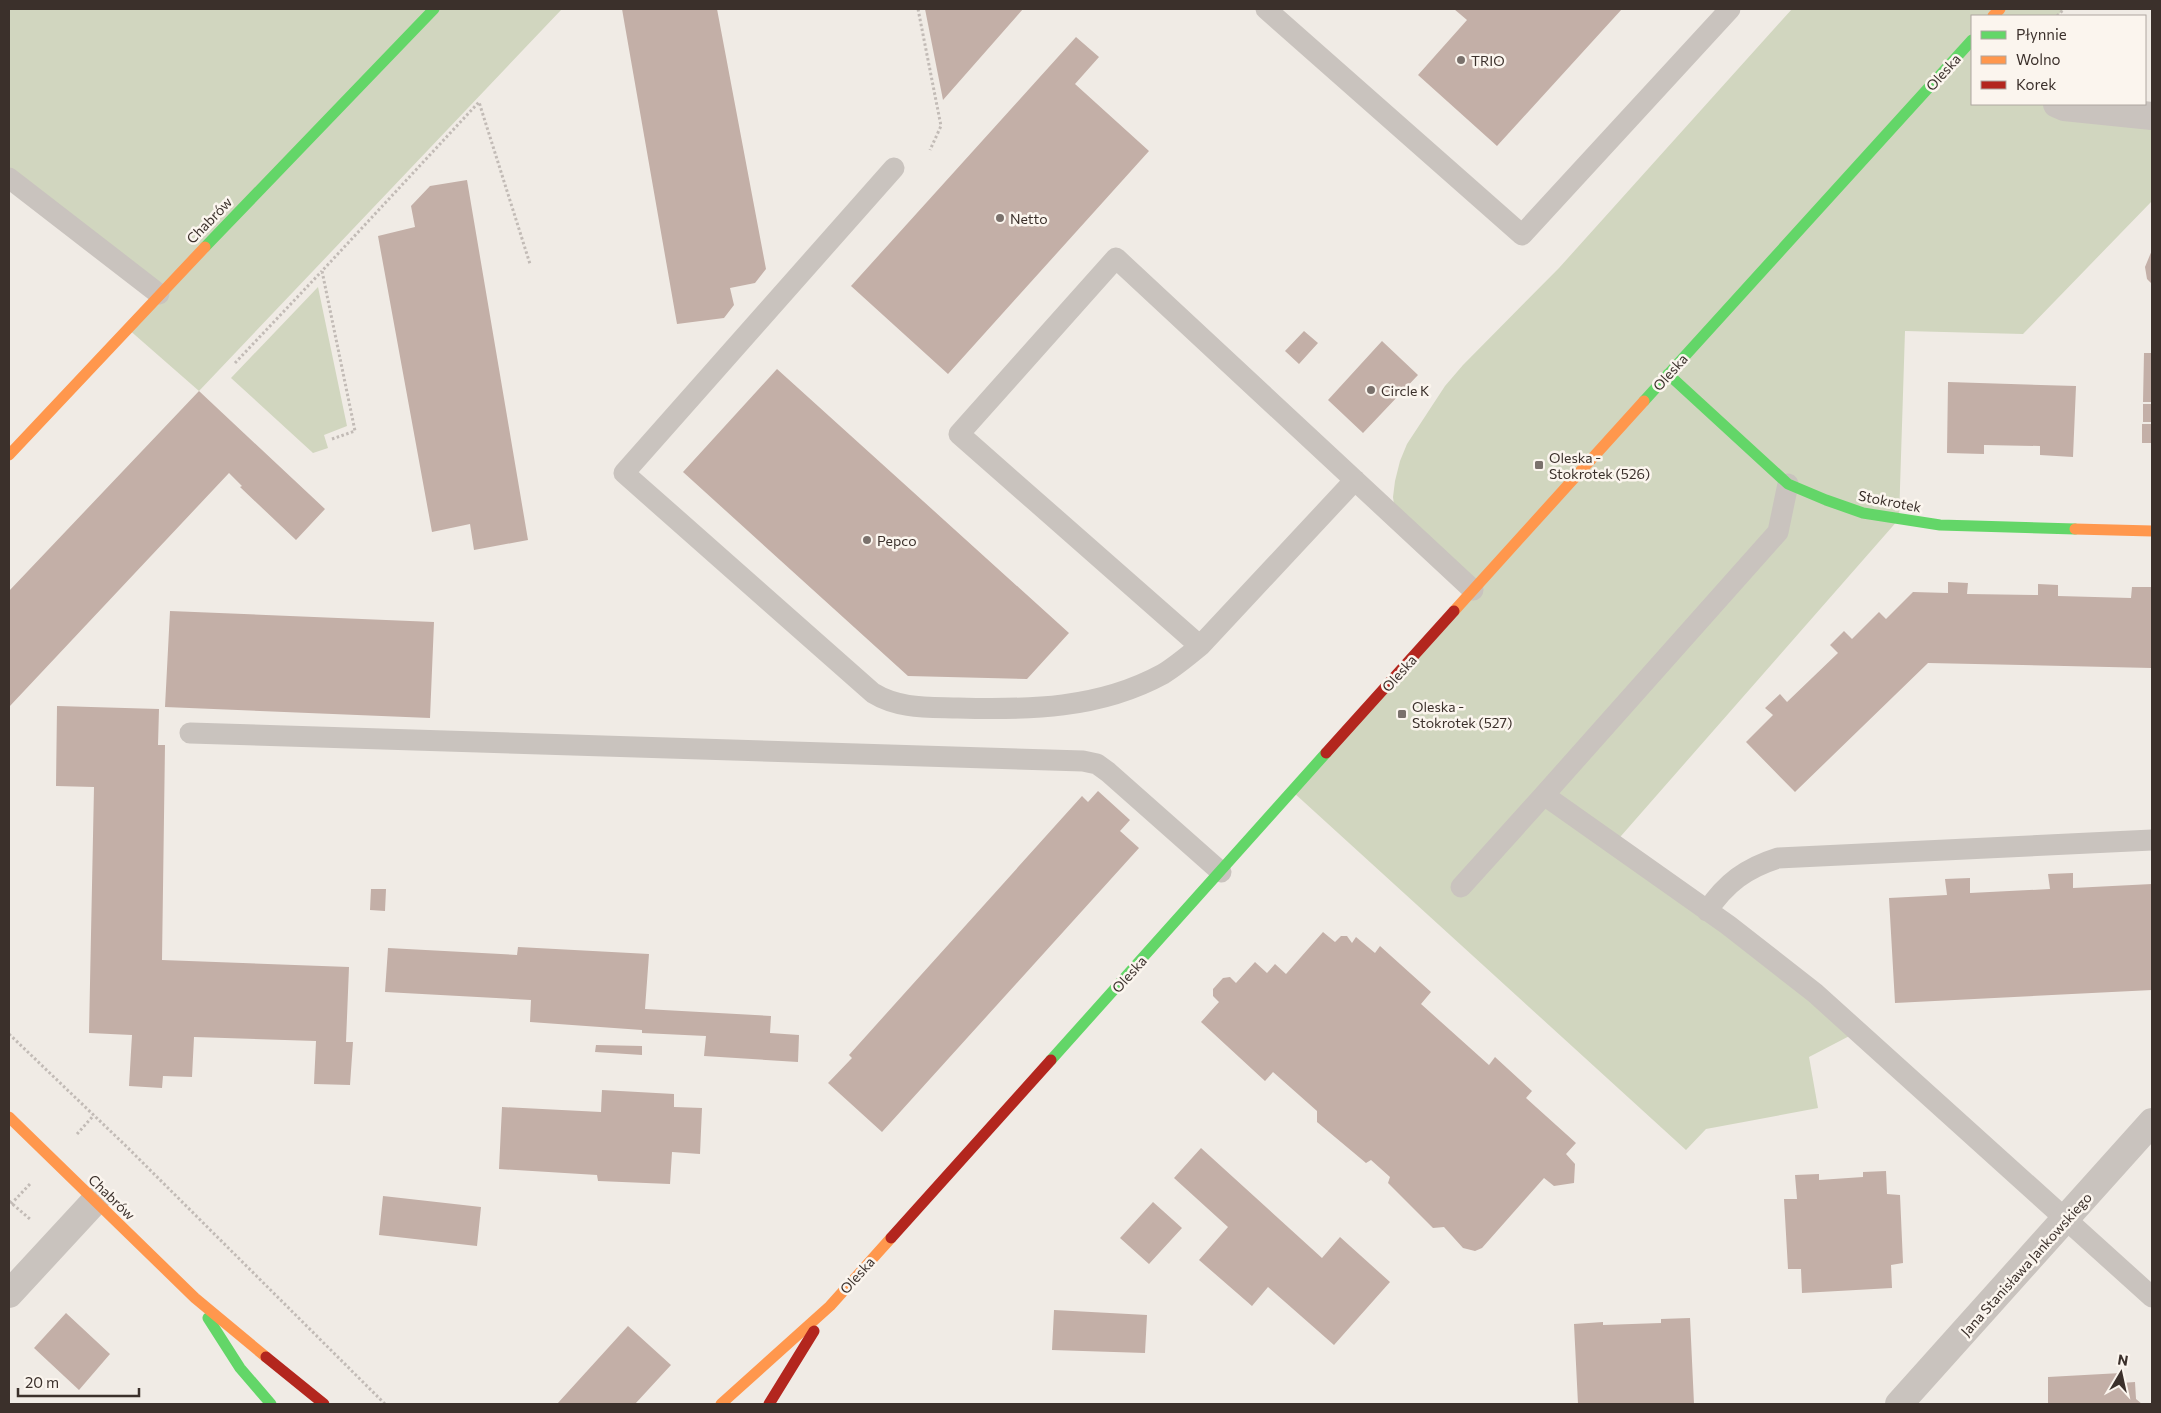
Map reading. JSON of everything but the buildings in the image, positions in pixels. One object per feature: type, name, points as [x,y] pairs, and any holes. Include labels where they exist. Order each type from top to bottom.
[{"type":"main road","name":"Chabrów","points":[[9,455],[160,294],[434,9]]},
{"type":"main road","name":"Oleska","points":[[721,1404],[830,1306],[1668,374],[1971,43]]},
{"type":"main road","name":"Stokrotek","points":[[1668,374],[1788,484],[1826,500],[1863,512],[1940,525],[2152,531]]},
{"type":"main road","name":"Chabrów","points":[[9,1117],[195,1298],[324,1404]]},
{"type":"main road","name":"Chabrów","points":[[195,1298],[240,1368],[271,1404]]},
{"type":"main road","name":"Oleska","points":[[769,1404],[830,1306]]},
{"type":"street","points":[[2059,105],[2118,114],[2152,116]]},
{"type":"street","name":"Jana Stanisława Jankowskiego","points":[[1899,1404],[2067,1219],[2152,1122]]},
{"type":"street","points":[[9,1294],[95,1201]]},
{"type":"lane","points":[[1266,9],[1522,235],[1730,9]]},
{"type":"lane","points":[[894,168],[624,473],[873,692],[887,702],[910,707],[1013,710],[1081,703],[1120,693],[1165,673],[1200,646],[1355,480]]},
{"type":"lane","points":[[9,178],[160,294]]},
{"type":"lane","points":[[1200,646],[959,434],[1116,258],[1473,590]]},
{"type":"lane","points":[[1461,887],[1778,532],[1788,484]]},
{"type":"lane","points":[[190,733],[1083,760],[1098,764],[1108,772],[1221,872]]},
{"type":"lane","points":[[1544,795],[1707,911],[1822,999],[2152,1297]]},
{"type":"lane","points":[[1707,911],[1716,897],[1753,865],[1778,858],[2152,840]]},
{"type":"path","points":[[918,9],[941,126],[930,150]]},
{"type":"path","points":[[235,363],[480,102],[530,264]]},
{"type":"path","points":[[322,271],[355,431],[332,440]]},
{"type":"path","points":[[9,1034],[119,1140],[385,1404]]},
{"type":"green space","points":[[9,9],[562,9],[199,391],[127,328],[159,294],[9,178]]},
{"type":"green space","points":[[1792,9],[2064,9],[2058,15],[1971,15],[1971,105],[2065,105],[2152,116],[2152,201],[2023,334],[1905,331],[1899,519],[1614,844],[1859,1031],[1809,1057],[1818,1108],[1706,1129],[1686,1150],[1293,792],[1472,590],[1396,520],[1393,497],[1400,461],[1407,444],[1445,386],[1463,365],[1559,268]]},
{"type":"green space","points":[[318,287],[347,426],[324,435],[328,448],[313,453],[231,378]]},
{"type":"traffic: fast","points":[[205,247],[434,9]]},
{"type":"traffic: fast","points":[[1644,401],[1971,41]]},
{"type":"traffic: fast","points":[[1668,374],[1788,484],[1826,500],[1863,513],[1940,525],[2075,529]]},
{"type":"traffic: fast","points":[[1051,1060],[1326,753]]},
{"type":"traffic: fast","points":[[208,1318],[240,1368],[271,1404]]},
{"type":"traffic: slow","points":[[1994,15],[2000,9]]},
{"type":"traffic: slow","points":[[9,455],[205,247]]},
{"type":"traffic: slow","points":[[1454,611],[1644,401]]},
{"type":"traffic: slow","points":[[2075,529],[2152,531]]},
{"type":"traffic: slow","points":[[9,1117],[195,1298],[266,1357]]},
{"type":"traffic: slow","points":[[721,1404],[830,1306],[891,1238]]},
{"type":"traffic: jam","points":[[1326,753],[1454,611]]},
{"type":"traffic: jam","points":[[891,1238],[1051,1060]]},
{"type":"traffic: jam","points":[[769,1404],[814,1331]]},
{"type":"traffic: jam","points":[[266,1357],[324,1404]]},
{"type":"place","name":"TRIO","points":[[1461,60]]},
{"type":"place","name":"Netto","points":[[1000,218]]},
{"type":"place","name":"Circle K","points":[[1371,390]]},
{"type":"place","name":"Oleska - Stokrotek (526)","points":[[1539,465]]},
{"type":"place","name":"Pepco","points":[[867,540]]},
{"type":"place","name":"Oleska - Stokrotek (527)","points":[[1402,714]]}]
